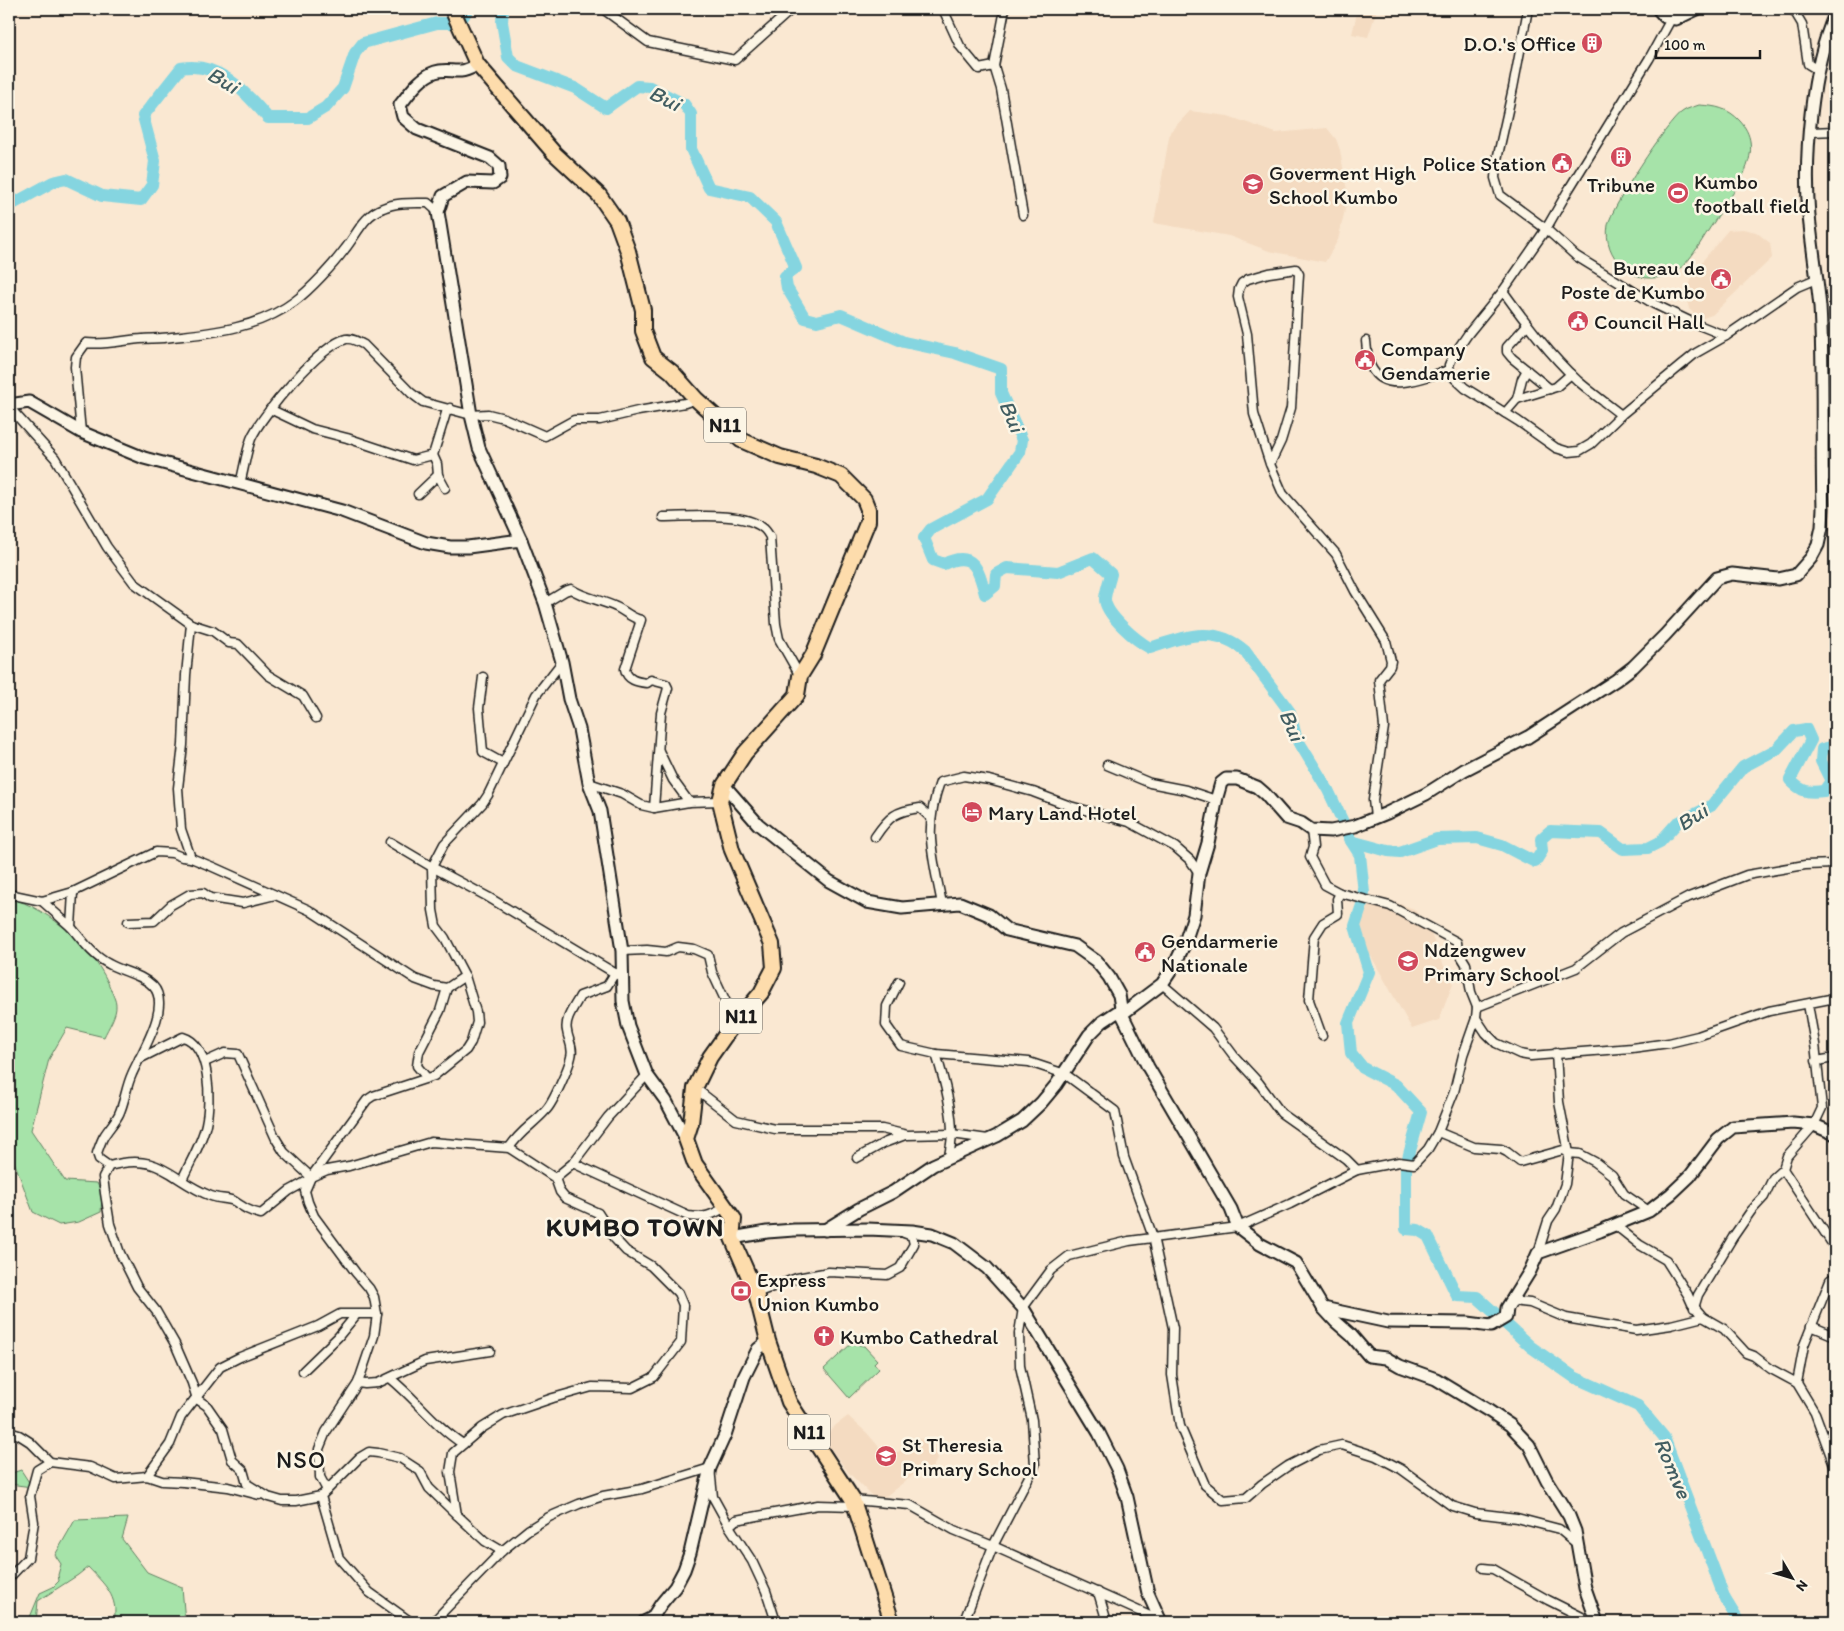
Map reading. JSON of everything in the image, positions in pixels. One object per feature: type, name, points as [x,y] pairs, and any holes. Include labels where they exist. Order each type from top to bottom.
[{"type":"highway","name":"N11","points":[[452,9],[477,64],[554,153],[599,195],[617,221],[628,251],[643,310],[643,331],[653,357],[672,372],[696,399],[741,440],[780,457],[816,466],[841,476],[864,500],[868,508],[868,521],[843,586],[813,655],[800,676],[797,695],[745,753],[724,785],[720,801],[732,850],[772,944],[774,968],[761,993],[710,1057],[695,1088],[691,1123],[686,1140],[695,1164],[734,1218],[732,1238],[756,1294],[768,1341],[789,1402],[854,1503],[892,1622]]},
{"type":"street","points":[[603,9],[648,42],[734,60],[792,9]]},
{"type":"street","points":[[944,9],[960,46],[979,69],[994,66]]},
{"type":"street","points":[[1005,9],[994,66],[1001,89],[1023,215]]},
{"type":"street","points":[[1528,9],[1496,164],[1494,178],[1500,195],[1576,256],[1654,304],[1688,321],[1726,336]]},
{"type":"street","points":[[1658,9],[1665,17],[1671,19],[1681,18],[1697,9]]},
{"type":"street","points":[[1793,9],[1802,24],[1808,64],[1818,70]]},
{"type":"street","points":[[1122,1014],[1162,984],[1184,946],[1194,915],[1199,873],[1208,843],[1216,800],[1221,783],[1226,779],[1245,781],[1257,787],[1286,818],[1301,823],[1311,830],[1331,832],[1355,826],[1426,794],[1464,770],[1528,737],[1616,680],[1633,667],[1665,635],[1718,578],[1732,574],[1778,579],[1796,575],[1811,558],[1818,545],[1822,527],[1822,371],[1820,305],[1809,214],[1808,173],[1810,132],[1818,70],[1827,34],[1835,14]]},
{"type":"street","points":[[1671,19],[1546,230],[1504,292],[1452,356],[1449,370],[1454,379],[1556,448],[1569,452],[1579,451],[1591,444],[1621,415],[1696,353],[1726,336],[1797,287],[1816,279]]},
{"type":"street","points":[[81,432],[75,366],[76,358],[86,343],[98,345],[130,340],[171,338],[226,330],[266,317],[295,302],[307,292],[344,250],[367,217],[382,208],[392,205],[428,203],[467,182],[493,183],[500,178],[499,166],[490,158],[416,129],[403,117],[400,105],[414,87],[435,72],[462,72],[477,64]]},
{"type":"street","points":[[1810,132],[1835,131]]},
{"type":"street","points":[[444,196],[438,212],[471,415],[479,448],[521,540],[545,603],[562,662],[568,699],[578,729],[589,783],[600,811],[622,951],[619,975],[628,1026],[647,1075],[666,1101],[686,1140]]},
{"type":"street","points":[[428,203],[438,212]]},
{"type":"street","points":[[1270,464],[1288,424],[1294,392],[1295,322],[1299,274],[1296,269],[1269,273],[1248,279],[1242,283],[1239,289],[1238,297],[1247,334],[1254,414],[1270,464],[1283,494],[1341,562],[1355,592],[1386,641],[1391,661],[1390,666],[1380,680],[1384,727],[1373,800],[1375,817]]},
{"type":"street","points":[[1504,292],[1528,325],[1571,374],[1621,415]]},
{"type":"street","points":[[1528,325],[1507,347],[1507,352],[1550,389]]},
{"type":"street","points":[[240,484],[252,439],[270,409],[325,350],[348,339],[358,340],[364,345],[411,393],[423,402],[471,415],[488,414],[504,418],[545,436],[558,430],[561,425],[574,420],[600,420],[685,403],[696,399]]},
{"type":"street","points":[[1366,341],[1370,366],[1378,377],[1384,380],[1398,383],[1406,382],[1449,370]]},
{"type":"street","points":[[1505,413],[1517,399],[1522,379],[1527,370]]},
{"type":"street","points":[[1517,399],[1556,387],[1571,374]]},
{"type":"street","points":[[9,406],[29,402],[81,432],[144,458],[342,512],[426,542],[450,547],[468,547],[521,540]]},
{"type":"street","points":[[9,406],[55,458],[108,547],[134,583],[191,624],[212,631],[229,643],[238,644],[268,674],[303,696],[316,718]]},
{"type":"street","points":[[445,488],[438,475],[437,464],[433,455],[446,413],[450,408]]},
{"type":"street","points":[[270,409],[312,428],[413,460],[433,455]]},
{"type":"street","points":[[1822,481],[1835,470]]},
{"type":"street","points":[[418,494],[438,475]]},
{"type":"street","points":[[663,517],[730,516],[764,528],[770,537],[776,624],[779,639],[800,676]]},
{"type":"street","points":[[545,603],[564,591],[571,589],[578,594],[619,608],[632,618],[641,620],[624,669],[632,680],[647,683],[651,680],[658,681],[666,684],[668,688],[662,713],[654,808]]},
{"type":"street","points":[[191,624],[186,675],[183,745],[178,788],[181,829],[191,858]]},
{"type":"street","points":[[411,1622],[369,1592],[339,1558],[320,1476],[319,1449],[326,1432],[358,1383],[374,1336],[377,1314],[374,1297],[369,1288],[314,1216],[305,1197],[310,1178],[367,1100],[373,1096],[434,1076],[466,1050],[471,1042],[477,1022],[476,1012],[465,976],[446,938],[436,926],[433,910],[432,867],[444,844],[485,799],[536,695],[562,662]]},
{"type":"street","points":[[483,678],[479,708],[483,752],[502,763]]},
{"type":"street","points":[[659,751],[673,780],[689,802]]},
{"type":"street","points":[[1107,765],[1150,783],[1186,790],[1216,800]]},
{"type":"street","points":[[942,904],[930,840],[934,800],[940,782],[964,776],[989,780],[1033,792],[1070,806],[1129,822],[1175,847],[1190,860],[1199,873]]},
{"type":"street","points":[[589,783],[622,794],[640,804],[654,808],[689,802],[720,801]]},
{"type":"street","points":[[724,785],[758,824],[781,843],[829,881],[867,902],[902,908],[960,903],[989,915],[1007,930],[1075,946],[1096,961],[1110,977],[1119,995],[1122,1014],[1148,1066],[1238,1226],[1260,1244],[1296,1263],[1323,1308],[1351,1334],[1369,1356],[1386,1358],[1400,1366],[1436,1379],[1489,1410],[1510,1425],[1529,1445],[1547,1481],[1569,1516],[1575,1531],[1585,1588],[1597,1622]]},
{"type":"street","points":[[875,837],[889,819],[903,810],[920,808],[934,800]]},
{"type":"street","points":[[920,808],[931,818]]},
{"type":"street","points":[[964,1621],[993,1546],[1034,1465],[1032,1420],[1020,1366],[1019,1333],[1023,1308],[1051,1270],[1069,1256],[1152,1237],[1238,1226],[1290,1204],[1357,1170],[1399,1162],[1414,1164],[1428,1149],[1438,1132],[1454,1092],[1463,1055],[1476,1018],[1476,1007],[1466,964],[1458,951],[1456,942],[1390,906],[1340,893],[1325,885],[1310,857],[1313,847],[1311,830]]},
{"type":"street","points":[[390,842],[488,897],[619,975]]},
{"type":"street","points":[[9,894],[42,901],[73,892],[156,852],[172,853],[182,858],[191,858],[309,910],[415,979],[434,986],[447,988]]},
{"type":"street","points":[[1476,1007],[1576,968],[1620,933],[1689,897],[1747,875],[1805,865],[1835,864]]},
{"type":"street","points":[[71,927],[73,892]]},
{"type":"street","points":[[128,922],[154,921],[171,905],[190,894],[203,893],[210,898],[243,903],[275,896]]},
{"type":"street","points":[[1322,1036],[1309,1000],[1314,937],[1323,923],[1338,914],[1337,899],[1340,893]]},
{"type":"street","points":[[42,901],[71,927],[100,958],[118,969],[144,980],[153,986],[158,994],[160,1003],[154,1028],[131,1076],[118,1116],[103,1138],[97,1154],[99,1159],[108,1166]]},
{"type":"street","points":[[622,951],[666,952],[678,947],[694,949],[708,954],[712,972],[726,1002],[740,1017]]},
{"type":"street","points":[[509,1148],[517,1136],[547,1109],[572,1057],[572,1046],[566,1024],[580,996],[607,986],[619,975]]},
{"type":"street","points":[[427,1078],[417,1066],[418,1056],[440,1010],[447,988],[465,976]]},
{"type":"street","points":[[899,982],[887,1006],[886,1025],[901,1046],[921,1049],[936,1054],[991,1057],[1029,1062],[1064,1074],[1115,1111],[1124,1157],[1152,1237],[1173,1328],[1172,1375],[1180,1426],[1205,1485],[1222,1500],[1246,1498],[1275,1475],[1311,1454],[1319,1450],[1342,1445],[1376,1456],[1400,1469],[1452,1506],[1475,1513],[1516,1518],[1559,1529],[1577,1544]]},
{"type":"street","points":[[1162,984],[1213,1028],[1259,1083],[1281,1113],[1346,1159],[1357,1170]]},
{"type":"street","points":[[1476,1018],[1486,1033],[1509,1050],[1531,1056],[1556,1053],[1573,1054],[1669,1043],[1698,1036],[1769,1011],[1835,998]]},
{"type":"street","points":[[1808,1004],[1822,1118],[1832,1132]]},
{"type":"street","points":[[825,1230],[859,1209],[893,1192],[933,1165],[989,1139],[1022,1121],[1041,1103],[1064,1074],[1089,1035],[1102,1022],[1117,1012],[1122,1014]]},
{"type":"street","points":[[139,1059],[183,1037],[192,1042],[205,1062],[208,1087],[206,1123],[182,1180]]},
{"type":"street","points":[[205,1062],[225,1053],[238,1054],[276,1139],[284,1152],[310,1178]]},
{"type":"street","points":[[1323,1308],[1388,1322],[1468,1323],[1491,1326],[1506,1317],[1507,1308],[1530,1271],[1538,1253],[1548,1220],[1556,1210],[1565,1184],[1569,1153],[1559,1102],[1556,1053]]},
{"type":"street","points":[[936,1054],[944,1080],[952,1134],[949,1157]]},
{"type":"street","points":[[1816,1061],[1835,1058]]},
{"type":"street","points":[[555,1178],[572,1163],[608,1117],[647,1075]]},
{"type":"street","points":[[695,1088],[736,1120],[774,1129],[882,1129],[906,1135],[952,1134],[989,1139]]},
{"type":"street","points":[[1694,1308],[1698,1295],[1733,1237],[1751,1211],[1764,1197],[1773,1178],[1782,1169],[1787,1156],[1814,1125],[1822,1108]]},
{"type":"street","points":[[1538,1253],[1649,1211],[1690,1176],[1718,1139],[1733,1127],[1779,1123],[1814,1125],[1832,1132]]},
{"type":"street","points":[[1438,1132],[1474,1147],[1501,1149],[1520,1162],[1563,1150],[1569,1153],[1580,1154],[1612,1175],[1624,1194],[1649,1211]]},
{"type":"street","points":[[857,1158],[884,1142],[906,1135]]},
{"type":"street","points":[[268,1497],[248,1484],[243,1470],[232,1460],[223,1429],[207,1406],[197,1399],[175,1344],[156,1311],[137,1287],[120,1253],[110,1224],[105,1193],[103,1177],[108,1166],[118,1163],[148,1163],[162,1167],[212,1197],[232,1200],[250,1212],[261,1214],[289,1191],[327,1170],[349,1166],[431,1142],[509,1148],[555,1178],[560,1192],[565,1198],[598,1213],[614,1238],[626,1251],[651,1266],[678,1293],[683,1305],[681,1342],[654,1377],[632,1388],[592,1387],[503,1415],[482,1428],[453,1453],[450,1472],[457,1515]]},
{"type":"street","points":[[572,1163],[688,1216],[703,1218],[726,1207]]},
{"type":"street","points":[[1782,1169],[1835,1248]]},
{"type":"street","points":[[1615,1225],[1640,1245],[1666,1260],[1694,1308],[1703,1317],[1724,1329],[1746,1353],[1754,1356],[1796,1383],[1816,1413],[1835,1467]]},
{"type":"street","points":[[732,1238],[767,1232],[868,1229],[932,1234],[954,1243],[987,1268],[1023,1308],[1099,1433],[1117,1469],[1127,1497],[1148,1593],[1161,1622]]},
{"type":"street","points":[[756,1294],[797,1278],[829,1272],[887,1275],[900,1268],[914,1244],[912,1236],[895,1231]]},
{"type":"street","points":[[1796,1383],[1804,1345],[1830,1280],[1835,1277]]},
{"type":"street","points":[[1512,1301],[1530,1303],[1566,1318],[1636,1330],[1671,1325],[1703,1317]]},
{"type":"street","points":[[147,1476],[170,1444],[181,1417],[197,1399],[220,1367],[318,1326],[340,1314],[377,1314]]},
{"type":"street","points":[[303,1371],[338,1338],[356,1315]]},
{"type":"street","points":[[1811,1326],[1835,1336]]},
{"type":"street","points":[[647,1621],[675,1587],[684,1570],[690,1553],[710,1468],[725,1435],[744,1378],[758,1349],[768,1341]]},
{"type":"street","points":[[358,1383],[378,1383],[425,1361],[490,1352]]},
{"type":"street","points":[[390,1378],[405,1390],[445,1432],[463,1444]]},
{"type":"street","points":[[9,1432],[19,1435],[30,1442],[50,1462],[90,1467],[116,1479],[147,1476],[162,1481],[228,1487],[282,1501],[296,1501],[324,1493],[359,1458],[369,1452],[400,1458],[420,1471],[423,1480],[433,1493],[485,1541],[502,1551]]},
{"type":"street","points":[[9,1578],[28,1558],[34,1522],[30,1496],[38,1470],[50,1462]]},
{"type":"street","points":[[710,1468],[713,1497],[752,1561],[766,1591],[776,1622]]},
{"type":"street","points":[[433,1622],[502,1551],[549,1516],[603,1496],[642,1489],[710,1468]]},
{"type":"street","points":[[729,1526],[736,1520],[809,1507],[854,1503],[910,1505],[954,1530],[1098,1592],[1161,1622]]},
{"type":"street","points":[[1483,1568],[1493,1569],[1592,1622]]},
{"type":"street","points":[[1098,1592],[1108,1622]]},
{"type":"shaded area","points":[[1358,9],[1377,9],[1368,37],[1352,34]]},
{"type":"shaded area","name":"Goverment High School Kumbo","points":[[1190,111],[1228,116],[1276,133],[1327,128],[1336,139],[1340,150],[1348,197],[1338,240],[1325,262],[1269,251],[1229,236],[1154,223],[1170,132]]},
{"type":"shaded area","name":"Bureau de Poste de Kumbo","points":[[1743,229],[1756,232],[1770,243],[1772,258],[1712,315],[1700,319],[1689,309],[1686,294],[1695,270],[1728,230]]},
{"type":"shaded area","name":"Ndzengwev Primary School","points":[[1385,899],[1414,909],[1431,934],[1453,983],[1439,1020],[1412,1029],[1371,956],[1358,944],[1355,926],[1364,901]]},
{"type":"shaded area","name":"St Theresia Primary School","points":[[848,1416],[867,1433],[885,1454],[898,1452],[913,1439],[930,1440],[937,1459],[933,1467],[927,1472],[917,1472],[886,1496],[875,1499],[848,1472],[823,1438]]},
{"type":"green space","name":"Kumbo football field","points":[[1699,105],[1721,108],[1731,113],[1740,121],[1748,133],[1751,146],[1749,160],[1737,186],[1698,248],[1688,260],[1675,272],[1664,277],[1645,278],[1638,276],[1625,269],[1612,253],[1607,237],[1611,216],[1629,184],[1665,131],[1682,112]]},
{"type":"green space","points":[[9,898],[25,903],[40,911],[70,933],[95,961],[104,975],[116,1002],[115,1013],[104,1037],[67,1028],[49,1059],[31,1130],[65,1181],[97,1183],[102,1194],[101,1212],[79,1222],[59,1225],[33,1212],[9,1148]]},
{"type":"green space","points":[[852,1343],[864,1346],[877,1360],[874,1363],[879,1369],[849,1398],[824,1369]]},
{"type":"green space","points":[[21,1470],[32,1487],[9,1484],[9,1474]]},
{"type":"green space","points":[[128,1518],[122,1539],[147,1572],[182,1587],[185,1622],[114,1622],[114,1605],[109,1591],[88,1567],[38,1601],[36,1622],[28,1622],[40,1593],[53,1587],[59,1581],[58,1575],[61,1564],[55,1555],[75,1520]]},
{"type":"waterway","name":"Bui","points":[[9,206],[53,182],[66,179],[102,196],[141,200],[152,185],[155,161],[143,116],[181,68],[195,67],[208,69],[220,74],[241,89],[268,118],[308,118],[326,107],[343,88],[355,53],[363,43],[437,23],[451,23],[463,17],[468,9]]},
{"type":"waterway","name":"Bui","points":[[503,9],[502,22],[508,57],[517,66],[575,88],[606,108],[637,86],[650,87],[684,104],[691,114],[691,149],[709,188],[750,197],[776,222],[796,268],[785,276],[787,288],[805,318],[817,321],[841,315],[904,342],[955,353],[1001,369],[1001,393],[1022,440],[1020,452],[987,499],[931,529],[924,538],[933,560],[944,564],[962,559],[969,561],[977,570],[985,594],[995,586],[996,574],[1007,568],[1058,572],[1093,558],[1111,574],[1105,598],[1110,612],[1122,626],[1150,648],[1199,635],[1211,635],[1233,643],[1245,651],[1290,712],[1296,737],[1328,790],[1343,822]]},
{"type":"waterway","name":"Bui","points":[[1348,834],[1351,841],[1388,851],[1400,852],[1437,839],[1477,838],[1502,845],[1535,862],[1542,851],[1541,839],[1550,831],[1601,833],[1623,849],[1648,848],[1660,842],[1677,823],[1711,806],[1743,767],[1777,749],[1794,731],[1806,729],[1811,740],[1790,780],[1805,791],[1824,791],[1831,781],[1821,761],[1822,749],[1835,746]]},
{"type":"waterway","name":"Romve","points":[[1351,841],[1360,855],[1364,893]]},
{"type":"waterway","name":"Romve","points":[[1362,905],[1355,926],[1369,972],[1348,1023],[1351,1053],[1363,1068],[1396,1085],[1421,1112],[1408,1158]]},
{"type":"waterway","name":"Romve","points":[[1406,1169],[1406,1229],[1418,1230],[1428,1236],[1457,1296],[1477,1297],[1497,1315]]},
{"type":"waterway","name":"Romve","points":[[1506,1324],[1531,1347],[1574,1377],[1638,1406],[1664,1437],[1725,1599],[1739,1622]]},
{"type":"place","name":"D.O.'s Office","points":[[1592,43]]},
{"type":"place","name":"Tribune","points":[[1621,157]]},
{"type":"place","name":"Police Station","points":[[1562,163]]},
{"type":"place","name":"Goverment High School Kumbo","points":[[1253,184]]},
{"type":"place","name":"Kumbo football field","points":[[1678,193]]},
{"type":"place","name":"Bureau de Poste de Kumbo","points":[[1721,279]]},
{"type":"place","name":"Council Hall","points":[[1578,321]]},
{"type":"place","name":"Company Gendamerie","points":[[1365,360]]},
{"type":"place","name":"Mary Land Hotel","points":[[972,812]]},
{"type":"place","name":"Gendarmerie Nationale","points":[[1145,952]]},
{"type":"place","name":"Ndzengwev Primary School","points":[[1408,961]]},
{"type":"place","name":"Express Union Kumbo","points":[[741,1291]]},
{"type":"place","name":"Kumbo Cathedral","points":[[824,1336]]},
{"type":"place","name":"St Theresia Primary School","points":[[886,1456]]},
{"type":"district","name":"KUMBO TOWN","points":[[635,1227]]},
{"type":"district","name":"NSO","points":[[301,1459]]}]
